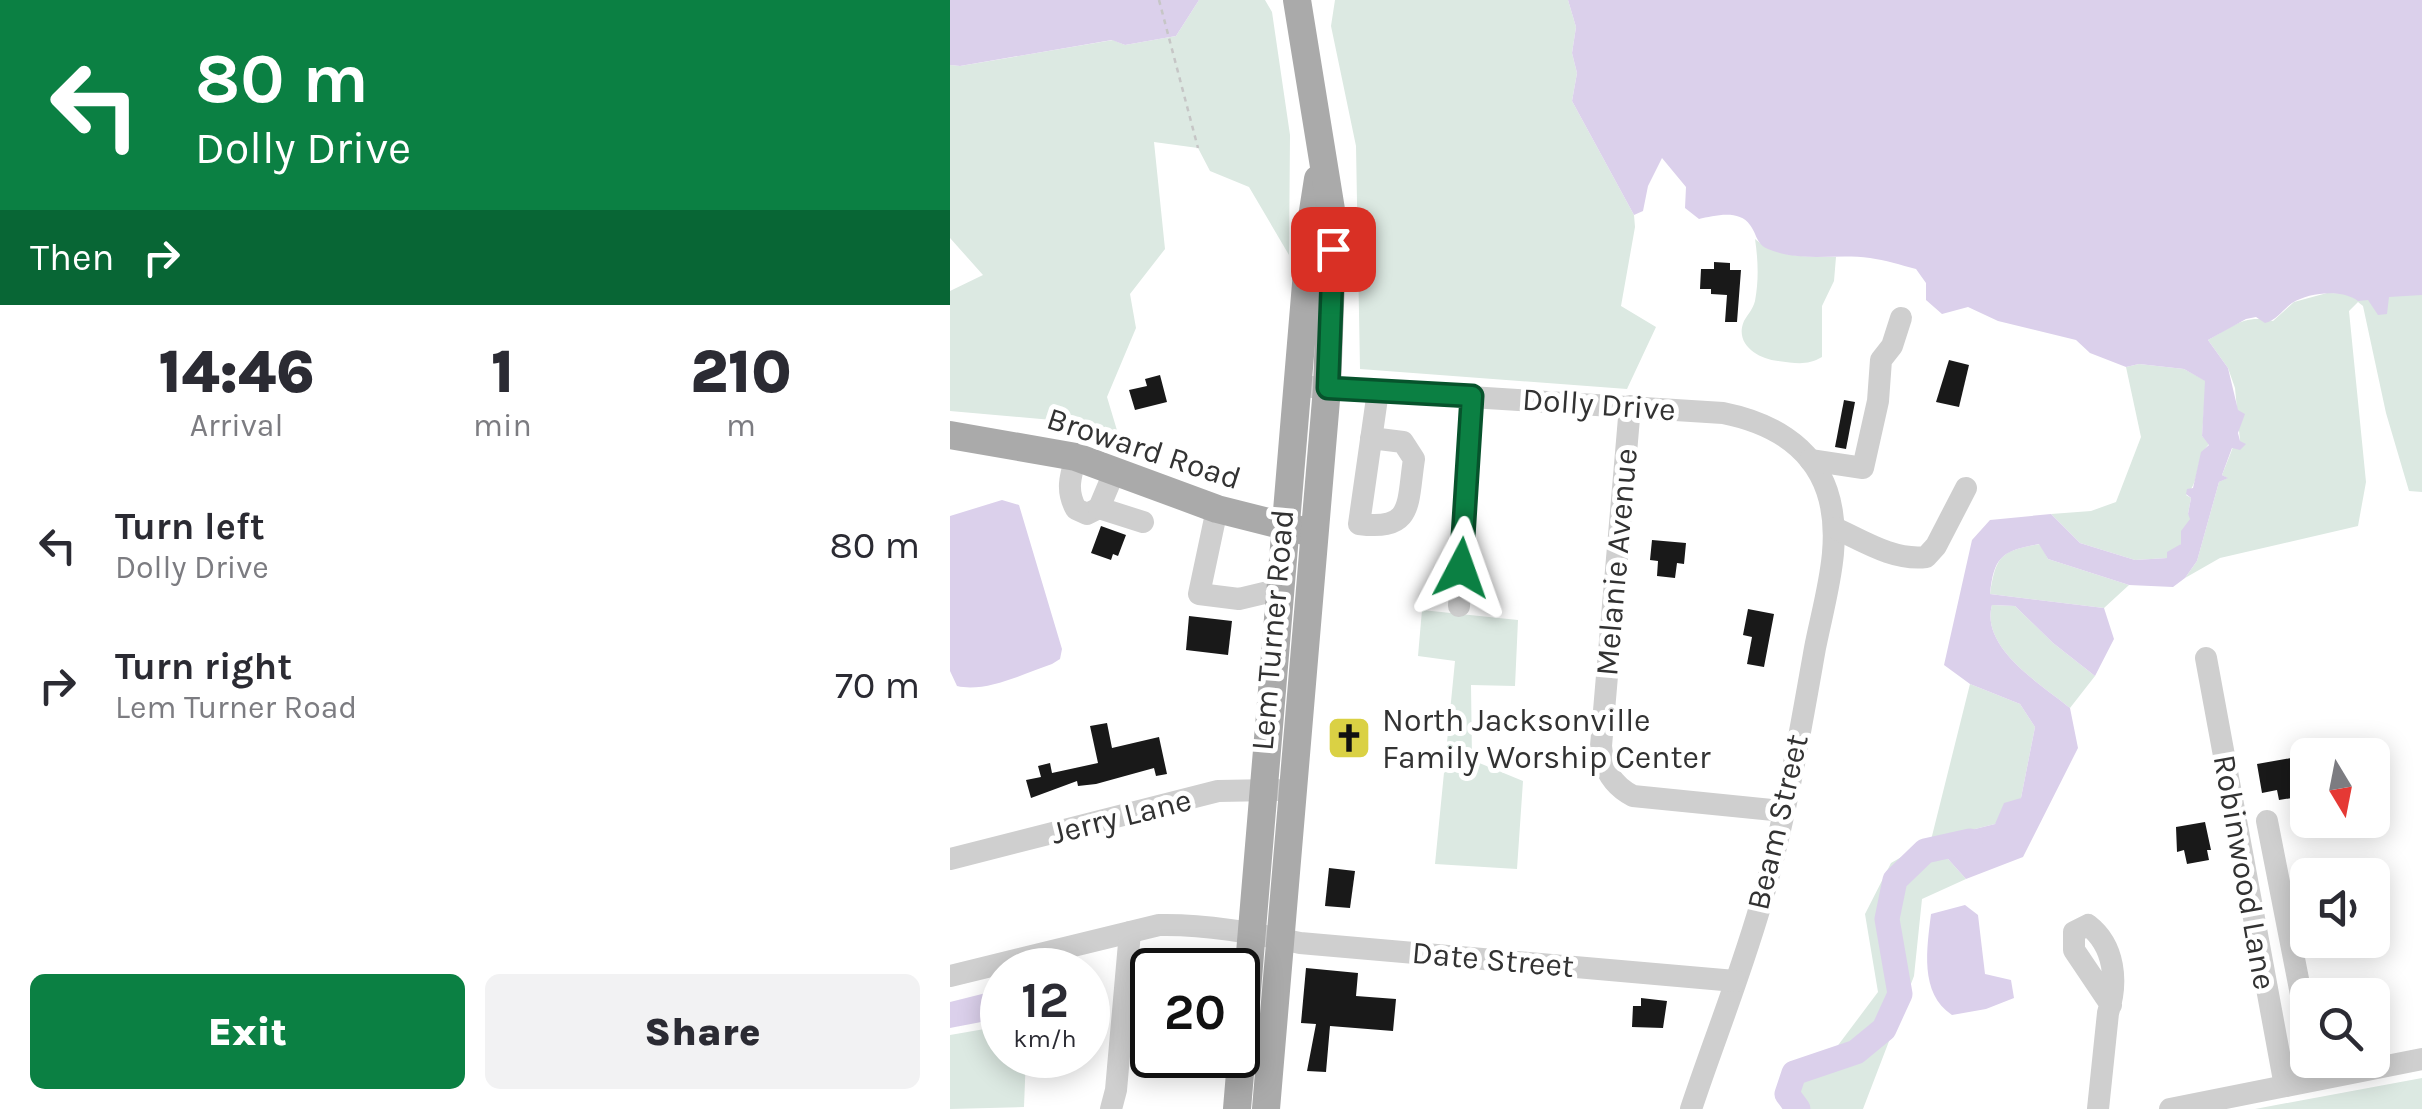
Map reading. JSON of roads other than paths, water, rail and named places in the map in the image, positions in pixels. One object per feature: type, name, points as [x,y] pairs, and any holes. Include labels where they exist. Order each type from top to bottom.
[{"type":"main road","name":"Lem Turner Road","points":[[1266,1109],[1332,329],[1333,222],[1297,0]]},
{"type":"main road","name":"Lem Turner Road","points":[[1237,1109],[1311,224],[1321,158]]},
{"type":"main road","name":"Broward Road","points":[[950,435],[1076,458],[1217,509],[1316,532]]},
{"type":"street","points":[[1810,460],[1863,468],[1878,401],[1881,360],[1892,346],[1901,318]]},
{"type":"street","name":"Dolly Drive","points":[[1299,386],[1723,412],[1753,419],[1780,432],[1810,460],[1826,489],[1835,528]]},
{"type":"street","points":[[1371,438],[1378,391]]},
{"type":"street","points":[[1458,606],[1472,396]]},
{"type":"street","name":"Melanie Avenue","points":[[1630,406],[1602,761],[1619,788],[1633,796],[1782,811]]},
{"type":"street","points":[[1076,458],[1070,479],[1072,502],[1076,510],[1088,514],[1099,508],[1115,470]]},
{"type":"street","points":[[1835,528],[1886,551],[1912,558],[1926,556],[1936,546],[1966,488]]},
{"type":"street","points":[[1099,508],[1142,522]]},
{"type":"street","points":[[1217,509],[1199,594],[1238,599],[1281,589]]},
{"type":"street","name":"Beam Street","points":[[1691,1109],[1765,892],[1816,644],[1835,528]]},
{"type":"street","name":"Robinwood Lane","points":[[2206,658],[2285,1086]]},
{"type":"street","name":"Jerry Lane","points":[[950,859],[1218,791],[1293,790]]},
{"type":"street","points":[[2267,821],[2298,978]]},
{"type":"street","name":"Date Street","points":[[950,976],[1130,932],[1175,925],[1281,939],[1735,981]]},
{"type":"street","points":[[1110,1109],[1116,1090],[1130,932]]},
{"type":"street","points":[[2098,1109],[2110,1005]]},
{"type":"street","points":[[2390,1062],[2422,1059]]},
{"type":"street","points":[[2170,1109],[2285,1086],[2300,1078]]},
{"type":"street","points":[[1237,1109],[1275,1109]]},
{"type":"waterway","points":[[1798,1109],[1787,1094],[1794,1073],[1856,1052],[1884,1029],[1900,994],[1887,919],[1895,880],[1925,851],[1970,841]]},
{"type":"place","name":"North Jacksonville Family Worship Center","points":[[1349,738]]}]
